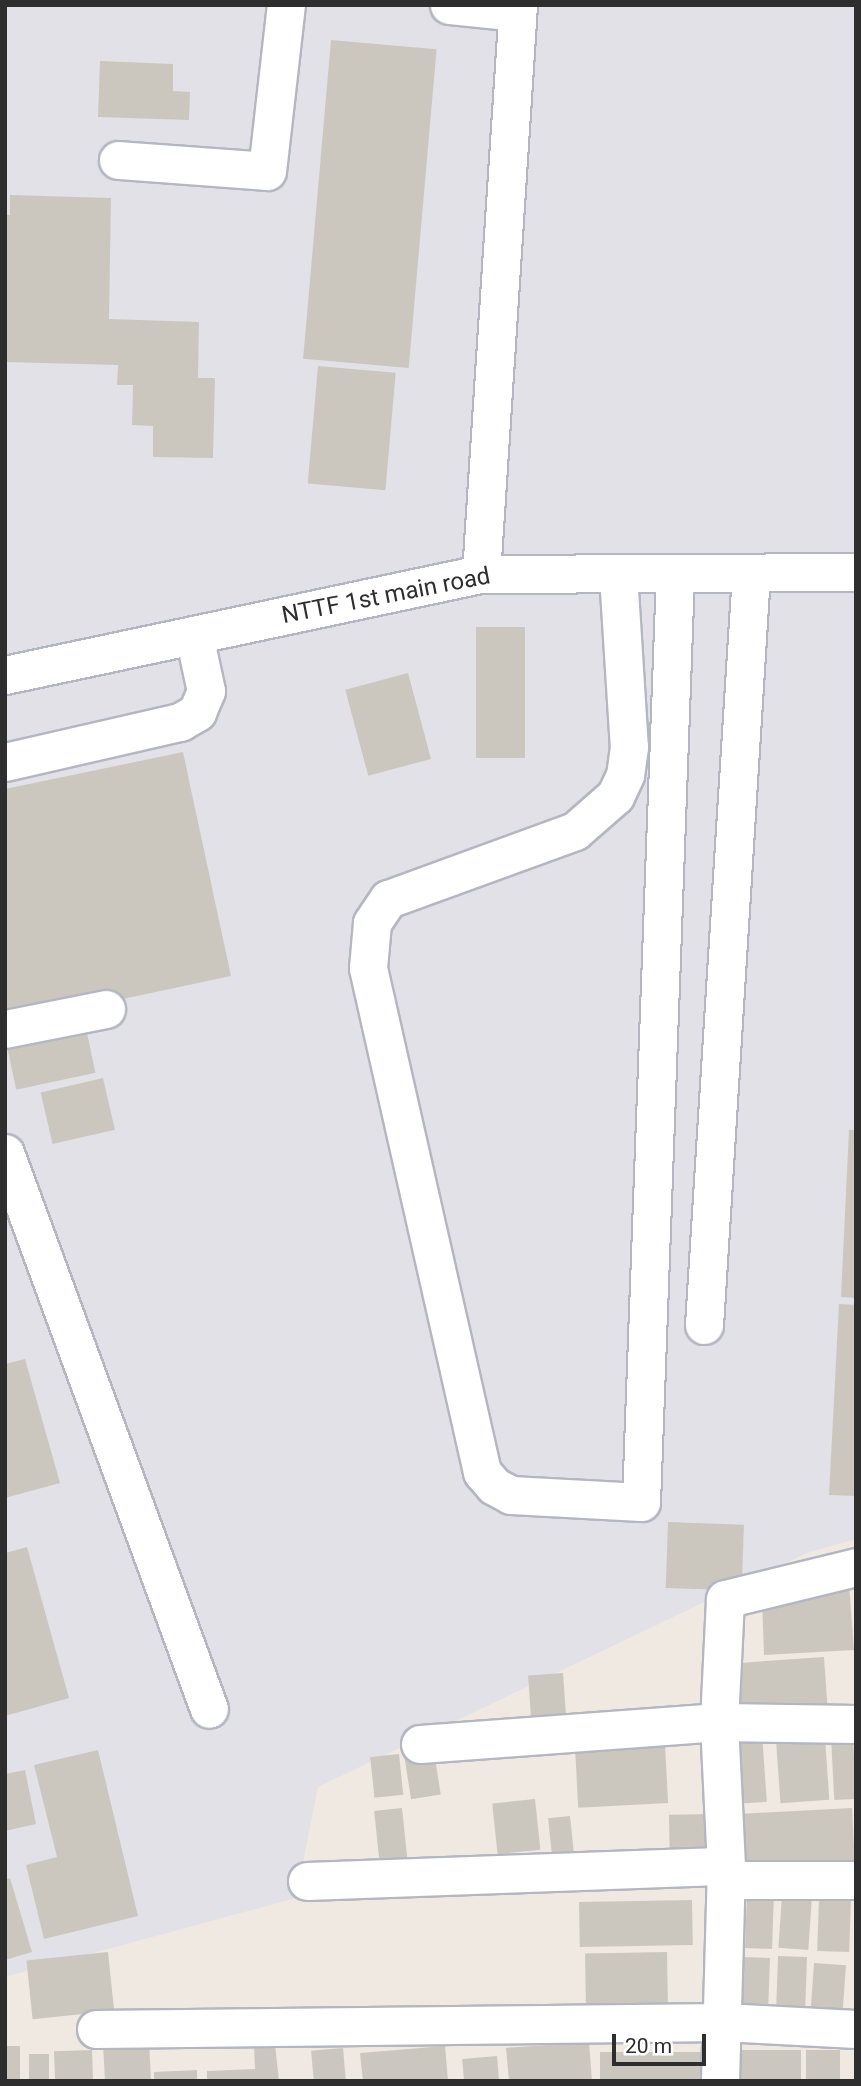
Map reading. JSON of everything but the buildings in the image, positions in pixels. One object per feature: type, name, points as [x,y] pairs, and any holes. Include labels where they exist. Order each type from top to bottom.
[{"type":"street","points":[[118,160],[267,171],[286,5]]},
{"type":"street","points":[[449,5],[517,8],[481,574]]},
{"type":"street","name":"NTTF 1st main road","points":[[5,675],[481,574],[856,572]]},
{"type":"street","points":[[618,574],[629,747],[625,775],[615,796],[575,831],[388,898],[372,923],[368,968],[482,1472],[494,1486],[511,1495],[641,1502],[675,574]]},
{"type":"street","points":[[704,1325],[751,574]]},
{"type":"street","points":[[5,762],[180,722],[197,712],[206,691],[194,635]]},
{"type":"street","points":[[5,1029],[106,1009]]},
{"type":"street","points":[[5,1153],[209,1709]]},
{"type":"street","points":[[720,2081],[726,1873],[719,1722],[726,1599],[856,1567]]},
{"type":"street","points":[[421,1744],[719,1722],[856,1724]]},
{"type":"street","points":[[307,1881],[726,1873],[856,1880]]},
{"type":"street","points":[[96,2029],[723,2022],[856,2029]]},
{"type":"shaded area","points":[[5,5],[856,5],[856,1539],[807,1553],[318,1787],[296,1898],[5,1977]]}]
